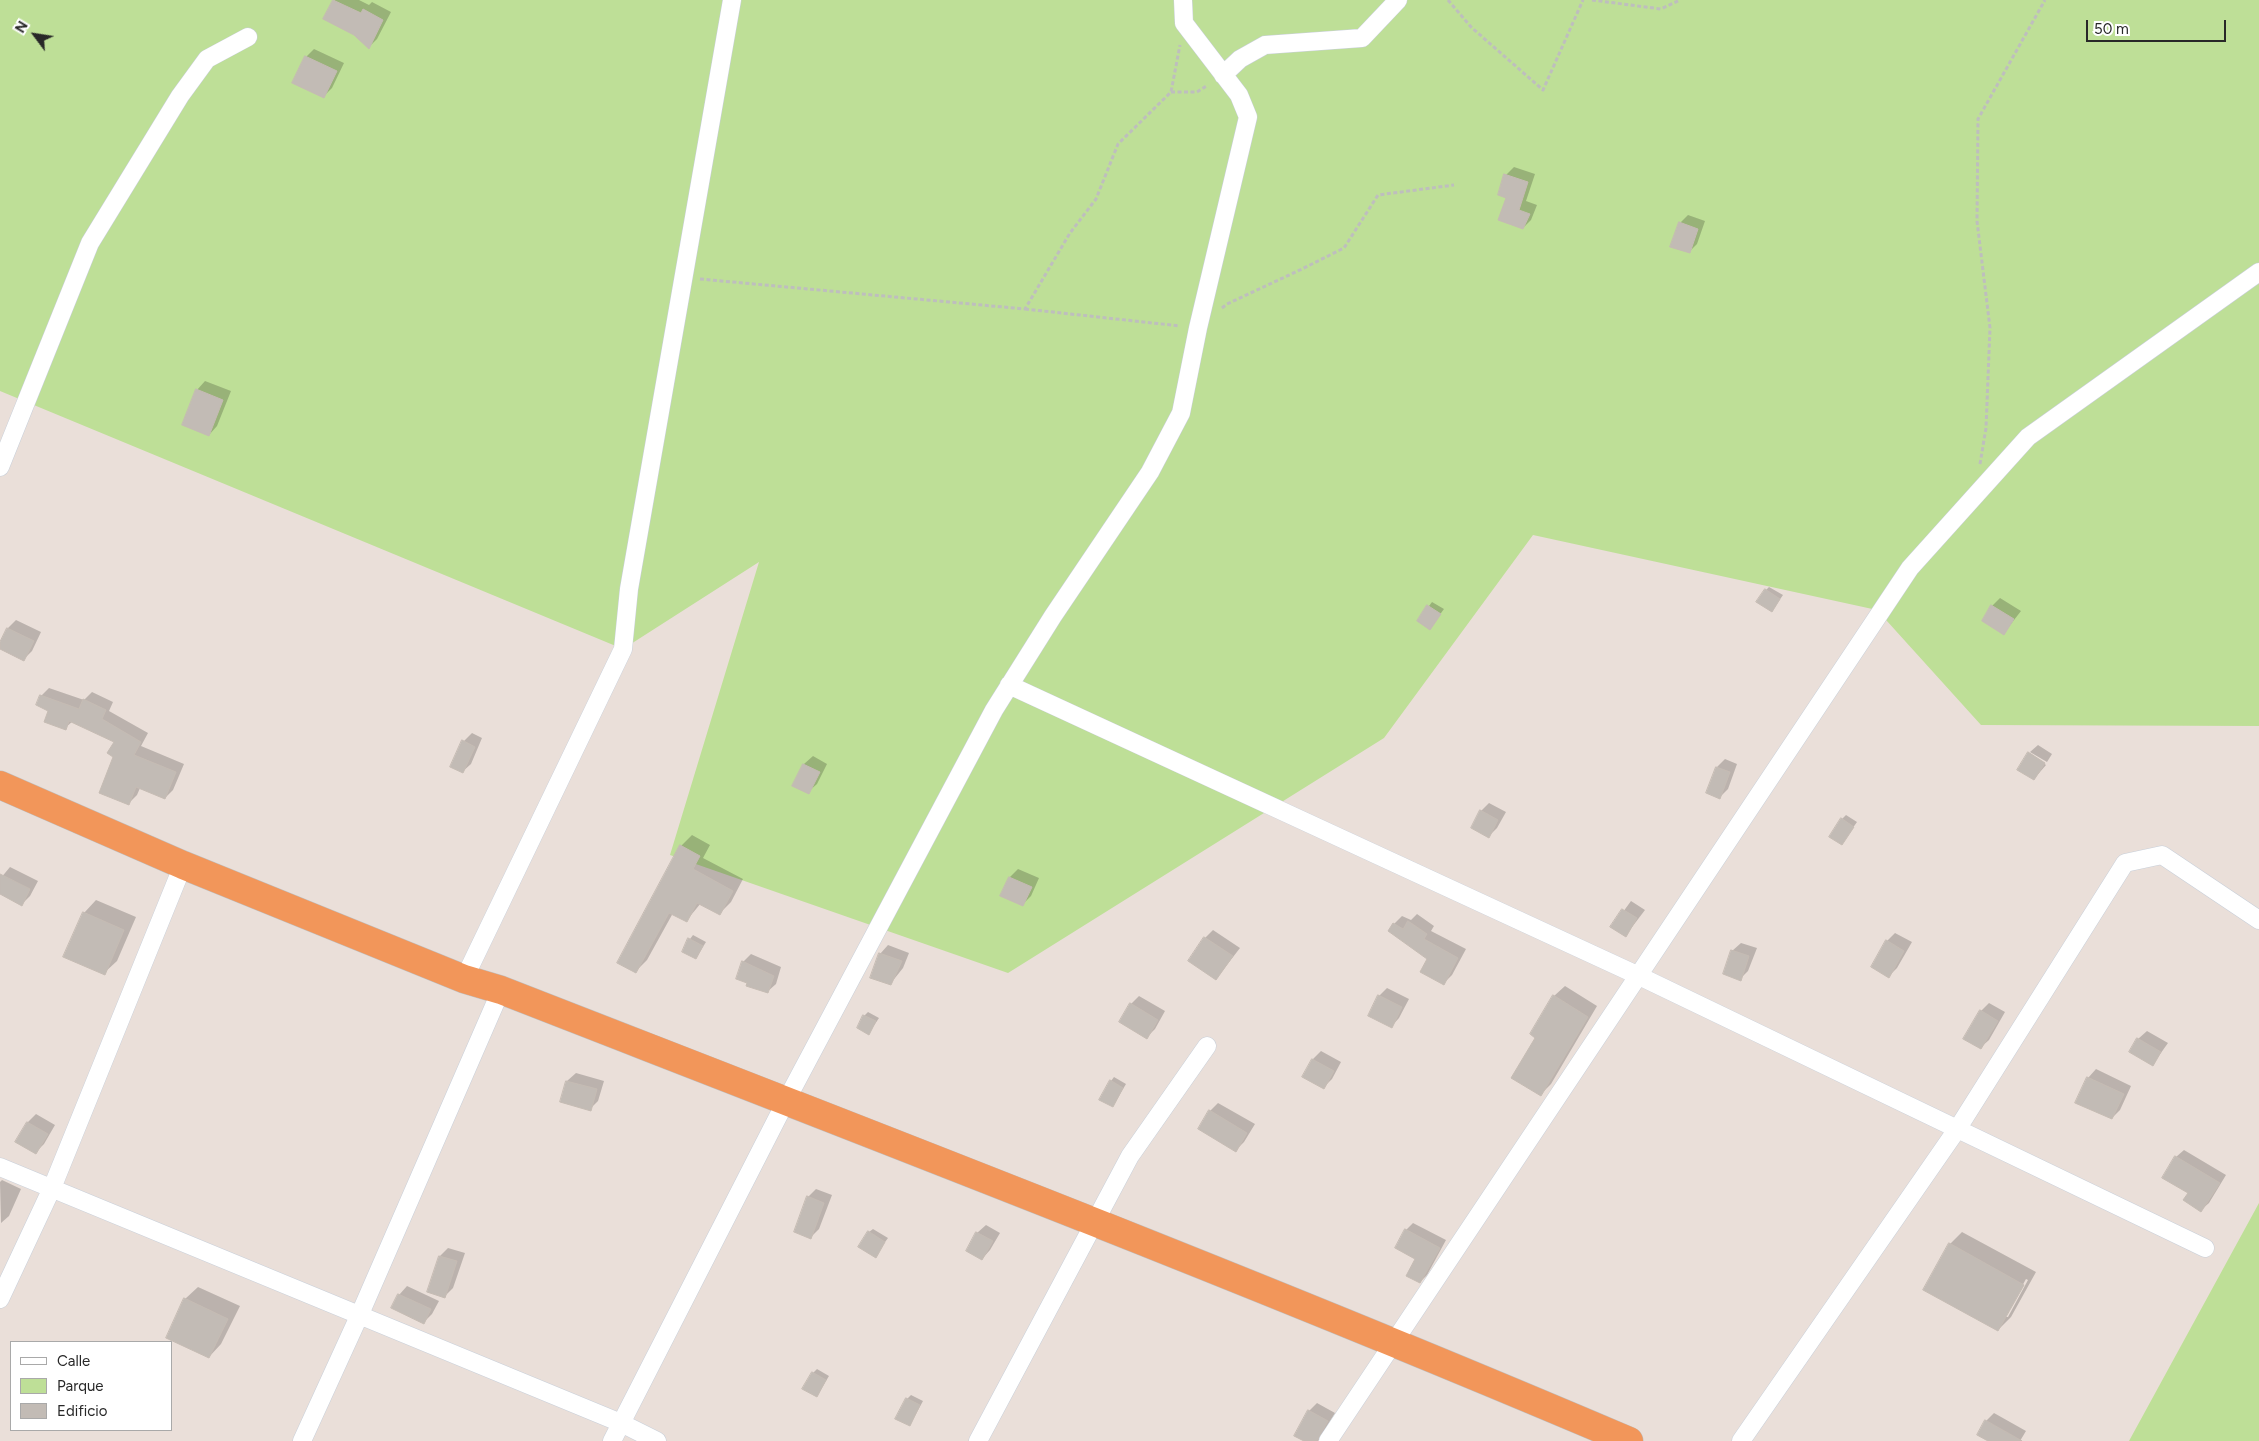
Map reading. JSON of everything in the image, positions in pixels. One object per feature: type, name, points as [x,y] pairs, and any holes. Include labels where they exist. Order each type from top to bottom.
[{"type":"highway","points":[[0,786],[183,865],[464,979],[501,990],[1096,1222],[1395,1341],[1629,1441]]},
{"type":"street","points":[[464,979],[623,648],[629,589],[732,0]]},
{"type":"street","points":[[612,1441],[786,1101],[1009,685],[1150,472],[1182,413],[1198,328],[1248,117],[1239,95],[1184,23],[1183,0]]},
{"type":"street","points":[[1223,75],[1240,59],[1265,45],[1362,38],[1398,0]]},
{"type":"street","points":[[0,467],[90,242],[180,96],[207,58],[248,37]]},
{"type":"street","points":[[1328,1441],[1910,568],[2028,437],[2259,272]]},
{"type":"street","points":[[1009,685],[1637,975],[2205,1248]]},
{"type":"street","points":[[1741,1441],[1958,1128],[2125,863],[2162,855],[2259,920]]},
{"type":"street","points":[[0,1299],[52,1188],[183,865]]},
{"type":"street","points":[[302,1441],[360,1314],[501,990]]},
{"type":"street","points":[[978,1441],[1130,1156],[1207,1046]]},
{"type":"street","points":[[0,1167],[360,1314],[621,1423],[657,1441]]},
{"type":"path","points":[[1448,0],[1472,27],[1543,90],[1583,0]]},
{"type":"path","points":[[1592,0],[1662,9],[1680,0]]},
{"type":"path","points":[[1974,496],[1986,428],[1990,328],[1977,221],[1978,119],[2045,0]]},
{"type":"path","points":[[1024,309],[1070,233],[1096,199],[1118,144],[1171,92],[1184,23]]},
{"type":"path","points":[[1171,92],[1197,92],[1223,75]]},
{"type":"path","points":[[684,278],[1024,309],[1198,328],[1227,304],[1302,270],[1344,248],[1378,195],[1454,185]]},
{"type":"green space","points":[[0,0],[2259,0],[2259,726],[1981,725],[1877,610],[1533,535],[1384,738],[1008,973],[670,855],[759,562],[623,649],[0,391]]},
{"type":"green space","points":[[2259,1203],[2259,1441],[2129,1441]]},
{"type":"building","points":[[333,0],[361,13],[363,9],[383,20],[369,49],[354,35],[323,19]]},
{"type":"building","points":[[305,56],[337,71],[324,98],[292,83]]},
{"type":"building","points":[[1504,174],[1528,182],[1519,210],[1530,214],[1523,229],[1498,220],[1506,198],[1498,195]]},
{"type":"building","points":[[1679,222],[1698,229],[1690,253],[1670,247]]},
{"type":"building","points":[[196,389],[223,400],[209,436],[182,425]]},
{"type":"building","points":[[1765,589],[1780,599],[1772,612],[1756,602]]},
{"type":"building","points":[[1427,605],[1441,614],[1430,630],[1417,621]]},
{"type":"building","points":[[1991,605],[2014,619],[2004,635],[1982,621]]},
{"type":"building","points":[[7,628],[34,641],[24,661],[0,649],[0,642]]},
{"type":"building","points":[[40,695],[79,709],[83,699],[106,710],[102,719],[141,742],[134,755],[176,772],[165,799],[136,787],[129,805],[99,793],[113,757],[107,753],[114,742],[69,721],[66,730],[44,722],[48,711],[36,705]]},
{"type":"building","points":[[462,740],[475,747],[463,773],[450,767]]},
{"type":"building","points":[[2028,752],[2045,763],[2034,780],[2017,770]]},
{"type":"building","points":[[803,764],[820,772],[809,794],[792,786]]},
{"type":"building","points":[[1716,767],[1730,772],[1720,799],[1706,793]]},
{"type":"building","points":[[1480,810],[1498,820],[1489,838],[1471,828]]},
{"type":"building","points":[[1841,818],[1854,827],[1842,845],[1829,837]]},
{"type":"building","points":[[680,845],[700,856],[693,869],[733,891],[720,915],[697,903],[687,922],[669,913],[636,973],[617,963]]},
{"type":"building","points":[[0,874],[30,889],[22,906],[0,894]]},
{"type":"building","points":[[1009,877],[1032,887],[1023,906],[1000,896]]},
{"type":"building","points":[[1622,909],[1637,918],[1626,937],[1610,927]]},
{"type":"building","points":[[83,912],[124,930],[105,975],[63,957]]},
{"type":"building","points":[[1408,921],[1427,934],[1424,939],[1458,958],[1444,985],[1420,972],[1427,959],[1388,931],[1393,923],[1403,929]]},
{"type":"building","points":[[1204,937],[1233,956],[1216,980],[1188,961]]},
{"type":"building","points":[[688,938],[703,946],[696,959],[682,952]]},
{"type":"building","points":[[1886,940],[1904,951],[1889,978],[1871,967]]},
{"type":"building","points":[[1731,950],[1749,956],[1741,981],[1723,974]]},
{"type":"building","points":[[879,953],[902,961],[891,985],[870,978]]},
{"type":"building","points":[[742,961],[774,976],[768,993],[746,986],[747,983],[736,979]]},
{"type":"building","points":[[1378,995],[1402,1007],[1392,1028],[1368,1016]]},
{"type":"building","points":[[1553,995],[1588,1017],[1541,1096],[1511,1078],[1535,1038],[1530,1034]]},
{"type":"building","points":[[1130,1003],[1158,1020],[1147,1039],[1119,1022]]},
{"type":"building","points":[[1980,1010],[1998,1021],[1981,1049],[1963,1039]]},
{"type":"building","points":[[863,1015],[876,1021],[869,1035],[857,1028]]},
{"type":"building","points":[[2137,1038],[2161,1052],[2153,1066],[2129,1052]]},
{"type":"building","points":[[1312,1059],[1334,1071],[1324,1089],[1302,1077]]},
{"type":"building","points":[[2087,1077],[2124,1094],[2112,1119],[2075,1103]]},
{"type":"building","points":[[1110,1080],[1123,1088],[1113,1107],[1099,1100]]},
{"type":"building","points":[[566,1081],[597,1089],[591,1111],[560,1102]]},
{"type":"building","points":[[1209,1110],[1247,1133],[1236,1152],[1198,1129]]},
{"type":"building","points":[[27,1122],[48,1134],[36,1154],[15,1142]]},
{"type":"building","points":[[2175,1156],[2220,1183],[2201,1212],[2183,1200],[2188,1193],[2162,1178]]},
{"type":"building","points":[[807,1196],[824,1203],[811,1239],[794,1232]]},
{"type":"building","points":[[1405,1229],[1440,1248],[1420,1283],[1406,1276],[1415,1259],[1395,1248]]},
{"type":"building","points":[[868,1231],[885,1242],[876,1258],[858,1247]]},
{"type":"building","points":[[976,1232],[993,1241],[982,1260],[966,1251]]},
{"type":"building","points":[[1949,1243],[2024,1285],[1998,1331],[1923,1290]]},
{"type":"building","points":[[439,1256],[457,1261],[445,1298],[427,1292]]},
{"type":"building","points":[[398,1294],[431,1309],[424,1324],[391,1308]]},
{"type":"building","points":[[184,1298],[228,1319],[209,1358],[166,1338]]},
{"type":"building","points":[[812,1372],[826,1380],[817,1397],[802,1389]]},
{"type":"building","points":[[906,1398],[920,1405],[910,1426],[895,1419]]},
{"type":"building","points":[[1308,1410],[1328,1421],[1317,1441],[1304,1441],[1294,1436]]},
{"type":"building","points":[[1985,1420],[2022,1441],[1988,1441],[1977,1435]]}]
